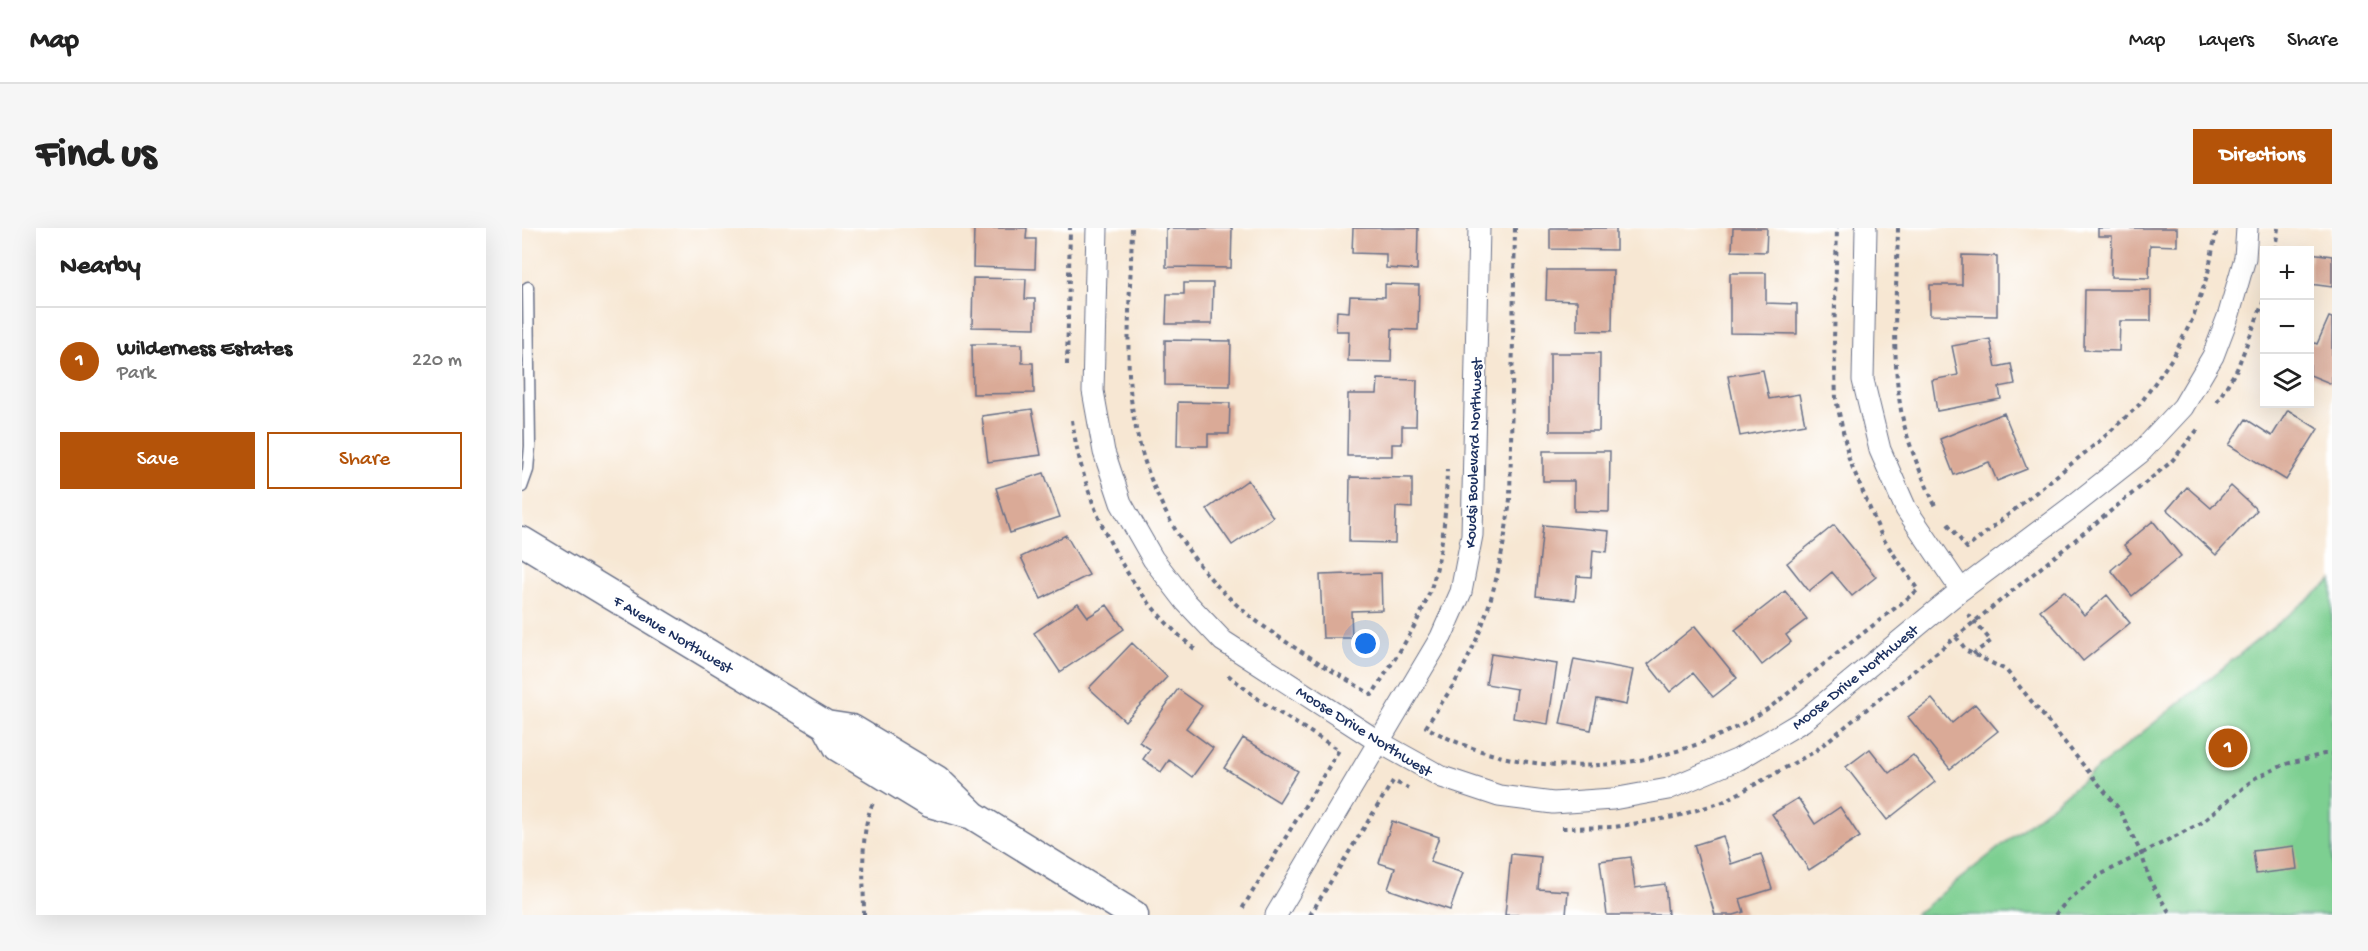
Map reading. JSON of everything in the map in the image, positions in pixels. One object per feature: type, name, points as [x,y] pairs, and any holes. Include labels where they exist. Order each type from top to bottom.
[{"type":"main road","name":"F Avenue Northwest","points":[[522,541],[826,725],[852,729],[937,780],[974,816],[1134,915]]},
{"type":"street","name":"Moose Drive Northwest","points":[[1097,228],[1093,391],[1104,452],[1121,503],[1153,559],[1186,602],[1222,641],[1379,742],[1442,777],[1499,796],[1553,803],[1613,799],[1668,789],[1739,759],[1803,721],[1957,593],[2140,453],[2182,407],[2213,356],[2229,314],[2245,258],[2247,228]]},
{"type":"street","name":"Koudsi Boulevard Northwest","points":[[1276,915],[1441,637],[1461,592],[1472,535],[1479,228]]},
{"type":"street","points":[[1866,228],[1863,380],[1880,450],[1906,509],[1957,593]]},
{"type":"lane","points":[[522,487],[528,470],[530,446],[528,287]]},
{"type":"path","points":[[1132,228],[1129,375],[1144,459],[1163,507],[1181,541],[1213,581],[1250,615],[1372,696],[1416,622],[1432,583],[1444,529],[1448,460]]},
{"type":"path","points":[[1515,228],[1510,499],[1505,543],[1497,584],[1479,633],[1463,668],[1426,727],[1451,741],[1493,754],[1550,765],[1589,766],[1664,756],[1716,737],[1764,711],[1918,590],[1882,537],[1849,459],[1836,399],[1833,341],[1837,228]]},
{"type":"path","points":[[1898,228],[1895,348],[1900,405],[1914,458],[1939,513]]},
{"type":"path","points":[[1946,522],[1967,548],[2102,439],[2140,404],[2173,357],[2193,318],[2208,273],[2217,228]]},
{"type":"path","points":[[2276,246],[2278,228]]},
{"type":"path","points":[[2214,405],[2237,369],[2260,312]]},
{"type":"path","points":[[1560,828],[1615,827],[1674,818],[1723,802],[1814,752],[2171,462],[2203,423]]},
{"type":"path","points":[[1957,593],[1975,622],[1991,641],[1973,654]]},
{"type":"path","points":[[1956,637],[1967,651],[2006,670],[2119,809],[2141,854],[2151,883],[2171,915]]},
{"type":"path","points":[[2055,915],[2066,902],[2098,876],[2200,823],[2255,778],[2286,764],[2332,754]]},
{"type":"path","points":[[1310,915],[1394,781],[1412,790]]},
{"type":"path","points":[[864,915],[865,827],[868,811],[879,791]]},
{"type":"green space","points":[[2332,580],[2332,915],[1915,915]]},
{"type":"building","points":[[974,228],[1027,228],[1026,239],[1036,239],[1035,269],[973,267]]},
{"type":"building","points":[[1166,228],[1232,228],[1231,268],[1166,267]]},
{"type":"building","points":[[1353,228],[1418,228],[1417,270],[1386,268],[1386,254],[1352,253]]},
{"type":"building","points":[[1550,228],[1616,228],[1616,250],[1550,249]]},
{"type":"building","points":[[1733,228],[1767,228],[1766,252],[1732,251]]},
{"type":"building","points":[[2098,228],[2177,228],[2177,246],[2150,245],[2149,278],[2111,277],[2112,236],[2098,236]]},
{"type":"building","points":[[2314,254],[2332,256],[2332,287],[2314,285]]},
{"type":"building","points":[[1962,255],[1997,256],[1997,316],[1930,315],[1930,285],[1962,285]]},
{"type":"building","points":[[1547,270],[1613,270],[1612,331],[1577,330],[1577,301],[1546,300]]},
{"type":"building","points":[[1730,273],[1766,273],[1766,303],[1797,304],[1797,334],[1730,333]]},
{"type":"building","points":[[973,278],[1026,279],[1025,299],[1035,299],[1035,328],[972,327]]},
{"type":"building","points":[[1184,283],[1213,283],[1212,324],[1166,324],[1167,294],[1184,294]]},
{"type":"building","points":[[1385,284],[1419,285],[1418,330],[1392,329],[1391,362],[1348,361],[1349,331],[1336,331],[1337,311],[1349,312],[1350,296],[1385,297]]},
{"type":"building","points":[[2085,290],[2151,290],[2151,321],[2120,321],[2119,351],[2084,350]]},
{"type":"building","points":[[2329,317],[2332,318],[2332,384],[2314,377],[2314,343],[2317,344]]},
{"type":"building","points":[[1990,339],[1996,367],[2011,364],[2015,384],[1999,387],[2001,399],[1937,411],[1932,380],[1958,375],[1952,346]]},
{"type":"building","points":[[1165,340],[1231,341],[1230,386],[1165,385]]},
{"type":"building","points":[[972,344],[1022,344],[1022,363],[1033,363],[1034,393],[973,394]]},
{"type":"building","points":[[1550,353],[1600,353],[1599,431],[1550,431]]},
{"type":"building","points":[[1763,370],[1769,399],[1799,394],[1805,424],[1740,436],[1728,376]]},
{"type":"building","points":[[1378,379],[1417,380],[1416,426],[1402,426],[1402,444],[1392,444],[1392,456],[1347,456],[1348,394],[1377,394]]},
{"type":"building","points":[[1178,402],[1230,403],[1229,434],[1208,434],[1208,446],[1177,446]]},
{"type":"building","points":[[1032,409],[1041,455],[988,462],[982,416]]},
{"type":"building","points":[[2288,410],[2318,429],[2286,480],[2229,445],[2246,419],[2272,436]]},
{"type":"building","points":[[2004,413],[2027,469],[1997,481],[1989,462],[1954,475],[1940,439]]},
{"type":"building","points":[[1543,451],[1610,451],[1609,512],[1574,511],[1574,481],[1543,481]]},
{"type":"building","points":[[1044,473],[1060,517],[1010,533],[996,488]]},
{"type":"building","points":[[1350,477],[1412,478],[1412,508],[1396,507],[1395,543],[1349,542]]},
{"type":"building","points":[[1248,480],[1273,517],[1232,545],[1207,509]]},
{"type":"building","points":[[2231,486],[2257,510],[2216,555],[2167,510],[2187,487],[2211,508]]},
{"type":"building","points":[[2153,521],[2181,556],[2132,596],[2111,570],[2131,553],[2124,545]]},
{"type":"building","points":[[1543,525],[1609,531],[1607,552],[1593,550],[1591,577],[1577,576],[1575,600],[1536,596]]},
{"type":"building","points":[[1834,525],[1876,577],[1852,596],[1832,572],[1809,591],[1787,563]]},
{"type":"building","points":[[1066,535],[1089,575],[1041,599],[1021,557]]},
{"type":"building","points":[[1381,573],[1382,610],[1351,611],[1352,638],[1323,638],[1320,575]]},
{"type":"building","points":[[1785,591],[1807,619],[1786,635],[1791,642],[1762,665],[1735,630]]},
{"type":"building","points":[[2064,591],[2084,615],[2107,595],[2130,623],[2083,661],[2040,610]]},
{"type":"building","points":[[1078,603],[1088,617],[1107,605],[1124,629],[1060,672],[1034,633]]},
{"type":"building","points":[[1695,626],[1737,678],[1713,697],[1693,673],[1670,692],[1648,664]]},
{"type":"building","points":[[1132,643],[1167,677],[1125,721],[1089,688]]},
{"type":"building","points":[[1491,654],[1557,664],[1548,724],[1513,718],[1517,689],[1486,684]]},
{"type":"building","points":[[1574,659],[1633,670],[1626,705],[1597,699],[1591,730],[1560,724]]},
{"type":"building","points":[[1178,689],[1202,706],[1186,728],[1213,748],[1192,777],[1169,760],[1161,772],[1143,759],[1150,749],[1139,742]]},
{"type":"building","points":[[1932,699],[1952,723],[1975,704],[1998,731],[1950,769],[1908,717]]},
{"type":"building","points":[[1243,738],[1298,771],[1279,802],[1224,768]]},
{"type":"building","points":[[1870,749],[1889,773],[1913,755],[1935,782],[1887,820],[1846,767]]},
{"type":"building","points":[[1798,798],[1815,824],[1840,807],[1860,837],[1809,870],[1772,814]]},
{"type":"building","points":[[1392,821],[1439,837],[1430,862],[1463,873],[1450,910],[1388,889],[1395,868],[1379,863]]},
{"type":"building","points":[[1723,836],[1731,864],[1761,854],[1772,889],[1740,899],[1744,912],[1734,915],[1715,915],[1694,845]]},
{"type":"building","points":[[2294,846],[2297,869],[2256,874],[2253,851]]},
{"type":"building","points":[[1511,854],[1541,857],[1538,889],[1568,891],[1566,915],[1505,915]]},
{"type":"building","points":[[1631,857],[1635,888],[1665,884],[1668,915],[1607,915],[1600,861]]},
{"type":"place","name":"Wilderness Estates","points":[[2228,748]]}]
